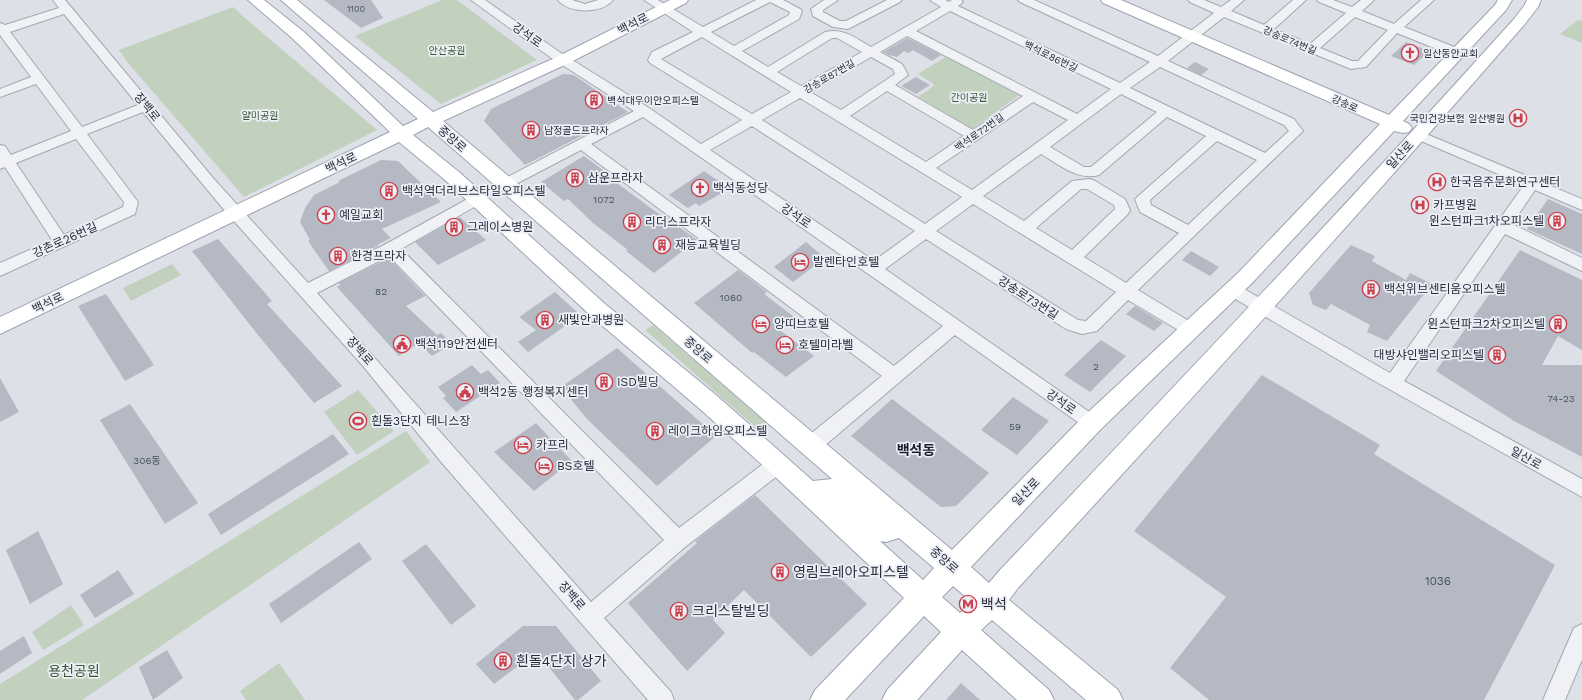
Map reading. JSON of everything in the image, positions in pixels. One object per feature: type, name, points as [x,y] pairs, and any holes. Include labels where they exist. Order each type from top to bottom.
[{"type":"main road","points":[[255,0],[298,36],[401,134],[478,199],[598,310],[708,402],[778,464],[923,598],[1039,700]]},
{"type":"main road","name":"중앙로","points":[[288,0],[355,55],[900,522],[991,602],[1108,700]]},
{"type":"main road","name":"백석로","points":[[0,326],[430,120],[563,60],[657,4],[681,0]]},
{"type":"main road","name":"강송로","points":[[1108,0],[1419,135]]},
{"type":"main road","name":"일산로","points":[[825,700],[1092,423],[1233,290],[1458,53],[1501,7],[1505,0]]},
{"type":"main road","name":"일산로","points":[[897,700],[961,631],[991,602],[1009,580],[1419,135],[1519,22],[1531,7],[1534,0]]},
{"type":"main road","points":[[808,492],[831,490],[876,528],[885,532],[891,531],[900,522]]},
{"type":"street","name":"강석로","points":[[477,0],[563,60],[644,111],[874,269],[1092,423]]},
{"type":"street","points":[[564,0],[576,8],[584,9],[607,0]]},
{"type":"street","points":[[752,120],[654,60],[654,57],[702,31],[765,0]]},
{"type":"street","points":[[733,51],[795,17],[796,11],[774,0]]},
{"type":"street","points":[[832,0],[816,9],[818,14],[837,24],[848,25],[896,0]]},
{"type":"street","name":"백석로86번길","points":[[936,0],[955,3],[1120,89],[1266,159]]},
{"type":"street","points":[[1024,0],[1289,122],[1296,131],[1127,291]]},
{"type":"street","name":"강송로74번길","points":[[1194,0],[1311,49],[1357,66],[1362,64],[1396,28]]},
{"type":"street","points":[[874,269],[1158,62],[1238,0]]},
{"type":"street","points":[[1266,30],[1300,0]]},
{"type":"street","points":[[1323,0],[1458,53]]},
{"type":"street","points":[[1311,49],[1368,0]]},
{"type":"street","points":[[1396,28],[1428,0]]},
{"type":"street","name":"강송로87번길","points":[[700,150],[955,3]]},
{"type":"street","points":[[63,4],[1,29],[80,133]]},
{"type":"street","name":"장백로","points":[[63,4],[236,213],[306,291],[663,700]]},
{"type":"street","points":[[657,4],[1191,330]]},
{"type":"street","points":[[907,31],[1078,120]]},
{"type":"street","points":[[768,72],[829,35],[839,34],[898,67],[902,75],[841,116]]},
{"type":"street","points":[[0,93],[38,79]]},
{"type":"street","points":[[886,85],[974,136]]},
{"type":"street","name":"백석로72번길","points":[[926,168],[1032,96]]},
{"type":"street","points":[[4,163],[146,106]]},
{"type":"street","points":[[505,184],[644,111]]},
{"type":"street","points":[[1040,147],[1081,171],[1094,172],[1166,111]]},
{"type":"street","name":"강송로73번길","points":[[752,120],[1072,325],[1082,328],[1091,327],[1127,291]]},
{"type":"street","name":"강촌로26번길","points":[[0,270],[130,210],[131,202],[80,133]]},
{"type":"street","points":[[1187,234],[1145,208],[1142,200],[1215,135]]},
{"type":"street","name":"강송로","points":[[1419,135],[1582,205]]},
{"type":"street","points":[[582,144],[894,375]]},
{"type":"street","points":[[0,149],[4,163],[61,242]]},
{"type":"street","points":[[1025,228],[1077,184],[1090,184],[1120,202],[1123,210],[1073,258]]},
{"type":"street","points":[[1393,383],[1532,184]]},
{"type":"street","points":[[306,291],[391,248],[478,199]]},
{"type":"street","points":[[1502,226],[1582,265]]},
{"type":"street","points":[[391,248],[678,541]]},
{"type":"street","name":"일산로","points":[[1233,290],[1393,383],[1582,489]]},
{"type":"street","points":[[810,446],[954,326]]},
{"type":"street","points":[[589,616],[678,541],[778,464]]},
{"type":"street","points":[[1554,700],[1582,635]]},
{"type":"green space","name":"안산공원","points":[[442,0],[457,0],[537,60],[441,104],[355,36]]},
{"type":"green space","name":"얄미공원","points":[[233,7],[377,130],[244,197],[128,63],[119,50]]},
{"type":"green space","points":[[1578,20],[1582,21],[1582,43],[1560,34]]},
{"type":"green space","name":"간이공원","points":[[949,55],[1021,94],[972,129],[918,97],[935,85],[918,74]]},
{"type":"green space","points":[[172,264],[181,275],[131,301],[123,288]]},
{"type":"green space","points":[[653,325],[769,425],[760,431],[645,330]]},
{"type":"green space","name":"흰돌3단지 테니스장","points":[[358,390],[394,431],[357,455],[324,412]]},
{"type":"green space","name":"용천공원","points":[[406,431],[430,462],[82,700],[0,700],[0,684]]},
{"type":"green space","points":[[71,605],[84,625],[43,650],[32,632]]},
{"type":"green space","points":[[279,663],[305,700],[246,700],[240,691]]},
{"type":"building","points":[[324,0],[371,0],[383,18],[361,28]]},
{"type":"building","points":[[907,38],[941,55],[932,61],[913,50],[909,53],[904,51],[897,57],[883,52]]},
{"type":"building","name":"일산동안교회","points":[[1406,42],[1429,51],[1414,65],[1391,56]]},
{"type":"building","points":[[1195,62],[1209,69],[1201,75],[1187,68]]},
{"type":"building","points":[[563,74],[574,75],[628,112],[525,165],[484,121],[491,109]]},
{"type":"building","points":[[916,77],[930,85],[916,94],[901,86]]},
{"type":"building","points":[[584,156],[615,179],[614,181],[697,240],[654,273],[626,251],[628,250],[593,223],[568,199],[564,201],[541,182]]},
{"type":"building","points":[[381,160],[398,161],[441,202],[382,229],[391,238],[329,271],[308,241],[310,240],[300,222],[305,208],[314,195],[340,182],[338,181]]},
{"type":"building","name":"백석동성당","points":[[704,171],[726,186],[719,191],[722,193],[699,206],[696,203],[688,208],[669,195]]},
{"type":"building","name":"윈스턴파크1차오피스텔","points":[[1548,199],[1582,214],[1582,254],[1527,229]]},
{"type":"building","name":"그레이스병원","points":[[460,217],[486,240],[438,265],[415,242]]},
{"type":"building","points":[[218,239],[272,301],[267,304],[342,386],[314,403],[192,251]]},
{"type":"building","name":"발렌타인호텔","points":[[806,242],[825,258],[793,282],[774,267]]},
{"type":"building","name":"백석위브센티움오피스텔","points":[[1351,245],[1375,256],[1372,261],[1406,280],[1410,273],[1432,284],[1387,341],[1367,332],[1370,325],[1331,304],[1326,310],[1313,305],[1309,293]]},
{"type":"building","points":[[1520,250],[1582,280],[1582,350],[1558,336],[1542,365],[1582,365],[1582,457],[1514,421],[1436,371]]},
{"type":"building","points":[[1191,251],[1219,267],[1210,276],[1182,260]]},
{"type":"building","points":[[389,258],[425,296],[406,306],[437,335],[441,333],[452,344],[432,356],[419,343],[399,356],[337,287],[340,285],[339,283]]},
{"type":"building","points":[[738,270],[767,292],[764,294],[797,319],[781,331],[814,356],[786,377],[754,352],[752,353],[694,303]]},
{"type":"building","name":"새빛안과병원","points":[[555,292],[578,313],[563,323],[565,326],[528,352],[518,342],[536,330],[519,317]]},
{"type":"building","points":[[106,294],[154,365],[125,381],[78,306]]},
{"type":"building","points":[[1135,306],[1163,323],[1154,331],[1126,314]]},
{"type":"building","points":[[1101,340],[1126,356],[1090,392],[1064,375]]},
{"type":"building","name":"레이크하임오피스텔","points":[[617,348],[716,436],[657,486],[587,419],[561,387]]},
{"type":"building","name":"백석2동 행정복지센터","points":[[472,365],[481,374],[488,370],[500,383],[456,412],[443,398],[446,396],[438,387]]},
{"type":"building","points":[[1262,375],[1380,445],[1374,454],[1555,565],[1484,700],[1209,700],[1170,668],[1226,597],[1134,531]]},
{"type":"building","points":[[0,378],[19,412],[0,422]]},
{"type":"building","points":[[1013,397],[1049,421],[1017,455],[981,430]]},
{"type":"building","points":[[892,399],[989,473],[956,506],[941,507],[851,436]]},
{"type":"building","points":[[130,404],[198,503],[165,524],[100,420]]},
{"type":"building","points":[[536,423],[572,461],[534,491],[494,452]]},
{"type":"building","points":[[333,434],[349,454],[221,535],[208,514]]},
{"type":"building","name":"영림브레아오피스텔","points":[[755,495],[867,604],[811,657],[744,590],[713,620],[725,633],[687,671],[628,603],[697,543],[695,541]]},
{"type":"building","points":[[38,531],[63,584],[30,604],[6,550]]},
{"type":"building","points":[[359,542],[372,559],[281,623],[269,604]]},
{"type":"building","points":[[426,544],[476,606],[451,625],[402,561]]},
{"type":"building","points":[[118,570],[134,594],[95,618],[80,595]]},
{"type":"building","name":"흰돌4단지 상가","points":[[523,626],[556,626],[601,681],[578,700],[575,700],[540,656],[530,657],[494,684],[476,664]]},
{"type":"building","points":[[24,636],[32,653],[0,674],[0,651]]},
{"type":"building","points":[[167,650],[183,678],[153,700],[139,667]]},
{"type":"building","points":[[961,683],[980,700],[946,700]]},
{"type":"place","name":"일산동안교회","points":[[1410,53]]},
{"type":"place","name":"백석대우이안오피스텔","points":[[594,100]]},
{"type":"place","name":"국민건강보험 일산병원","points":[[1518,118]]},
{"type":"place","name":"남정골드프라자","points":[[531,130]]},
{"type":"place","name":"삼운프라자","points":[[575,178]]},
{"type":"place","name":"한국음주문화연구센터","points":[[1437,182]]},
{"type":"place","name":"백석동성당","points":[[700,188]]},
{"type":"place","name":"백석역더리브스타일오피스텔","points":[[389,191]]},
{"type":"place","name":"카프병원","points":[[1420,205]]},
{"type":"place","name":"예일교회","points":[[326,215]]},
{"type":"place","name":"윈스턴파크1차오피스텔","points":[[1557,221]]},
{"type":"place","name":"리더스프라자","points":[[632,222]]},
{"type":"place","name":"그레이스병원","points":[[454,227]]},
{"type":"place","name":"재능교육빌딩","points":[[662,245]]},
{"type":"place","name":"한경프라자","points":[[338,256]]},
{"type":"place","name":"발렌타인호텔","points":[[800,262]]},
{"type":"place","name":"백석위브센티움오피스텔","points":[[1371,289]]},
{"type":"place","name":"새빛안과병원","points":[[545,320]]},
{"type":"place","name":"앙띠브호텔","points":[[761,324]]},
{"type":"place","name":"윈스턴파크2차오피스텔","points":[[1558,324]]},
{"type":"place","name":"백석119안전센터","points":[[402,344]]},
{"type":"place","name":"호텔미라벨","points":[[785,345]]},
{"type":"place","name":"대방샤인밸리오피스텔","points":[[1497,355]]},
{"type":"place","name":"ISD빌딩","points":[[604,382]]},
{"type":"place","name":"백석2동 행정복지센터","points":[[465,392]]},
{"type":"place","name":"흰돌3단지 테니스장","points":[[358,421]]},
{"type":"place","name":"레이크하임오피스텔","points":[[655,431]]},
{"type":"place","name":"카프리","points":[[523,445]]},
{"type":"place","name":"BS호텔","points":[[544,466]]},
{"type":"place","name":"영림브레아오피스텔","points":[[780,572]]},
{"type":"place","name":"백석","points":[[968,604]]},
{"type":"place","name":"크리스탈빌딩","points":[[679,611]]},
{"type":"place","name":"흰돌4단지 상가","points":[[503,661]]},
{"type":"district","name":"백석동","points":[[916,450]]}]
